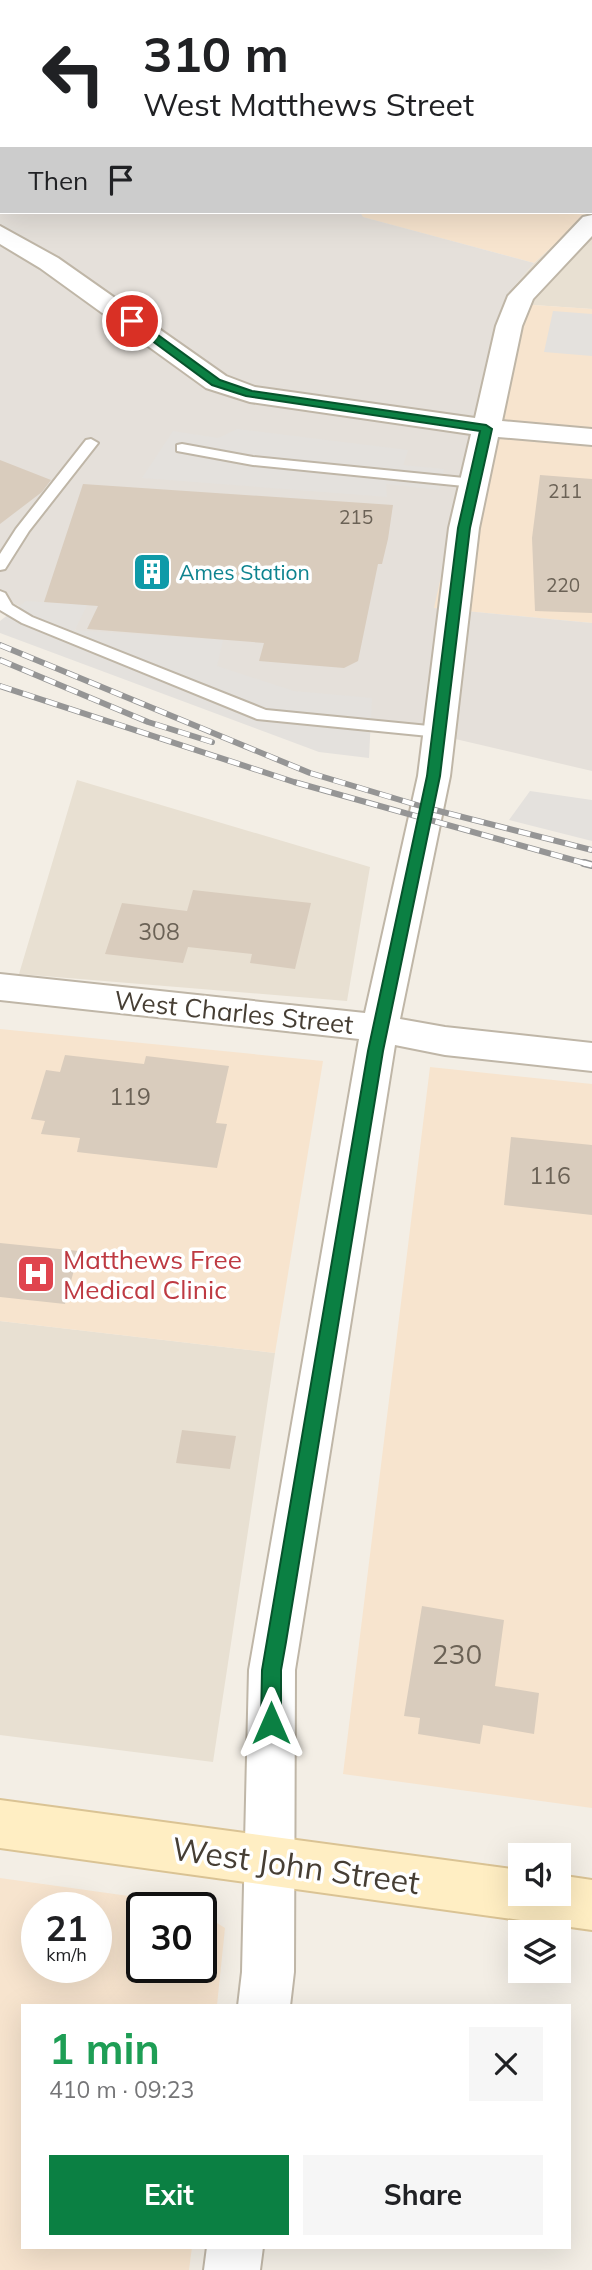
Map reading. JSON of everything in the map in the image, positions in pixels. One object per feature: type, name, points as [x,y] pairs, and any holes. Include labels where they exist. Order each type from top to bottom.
[{"type":"main road","name":"West John Street","points":[[0,1824],[592,1905]]},
{"type":"street","points":[[264,2004],[268,1972],[272,1670],[380,1029],[433,776],[464,528],[509,326],[521,296],[592,222]]},
{"type":"street","points":[[0,233],[42,258],[216,382],[250,394],[486,429],[592,437]]},
{"type":"street","name":"West Charles Street","points":[[0,987],[380,1029],[444,1041],[592,1057]]},
{"type":"street","points":[[232,2270],[235,2249]]},
{"type":"lane","points":[[0,566],[36,511],[91,443]]},
{"type":"lane","points":[[182,448],[254,461],[474,483]]},
{"type":"lane","points":[[0,596],[6,608],[27,620],[263,715],[439,732]]},
{"type":"shaded area","points":[[0,214],[361,214],[363,217],[534,263],[512,289],[498,320],[434,608],[592,623],[592,771],[267,695],[114,646],[0,598]]},
{"type":"shaded area","points":[[361,214],[588,214],[534,263],[362,217]]},
{"type":"shaded area","points":[[587,214],[592,214],[592,309],[506,303],[512,289],[534,263]]},
{"type":"shaded area","points":[[506,303],[592,309],[592,623],[433,608],[498,320]]},
{"type":"shaded area","points":[[553,311],[592,314],[592,356],[544,352]]},
{"type":"shaded area","points":[[237,429],[408,450],[403,465],[444,469],[439,490],[386,484],[387,497],[142,478],[173,431],[218,438]]},
{"type":"shaded area","points":[[26,601],[87,605],[75,630],[223,640],[217,666],[294,691],[372,698],[369,758],[319,752],[0,633],[0,621]]},
{"type":"shaded area","points":[[77,780],[370,867],[347,1001],[19,974]]},
{"type":"shaded area","points":[[530,791],[592,800],[592,841],[509,820]]},
{"type":"shaded area","points":[[0,1029],[323,1061],[275,1353],[0,1321]]},
{"type":"shaded area","points":[[430,1067],[592,1084],[592,1808],[343,1774]]},
{"type":"shaded area","points":[[0,1321],[275,1353],[213,1762],[0,1735]]},
{"type":"shaded area","points":[[0,1878],[100,1892],[21,1892],[21,1983],[112,1983],[112,1894],[126,1896],[126,1983],[217,1983],[217,1923],[225,1928],[217,2004],[21,2004],[21,2249],[192,2249],[189,2270],[0,2270]]},
{"type":"building","points":[[0,460],[51,480],[42,492],[0,524]]},
{"type":"building","points":[[540,475],[592,479],[592,613],[535,611],[532,538]]},
{"type":"building","name":"Ames Station","points":[[83,484],[393,505],[388,539],[382,564],[378,564],[358,661],[344,668],[259,661],[264,643],[87,629],[98,606],[44,602]]},
{"type":"building","points":[[193,890],[311,903],[295,969],[250,963],[252,954],[188,947],[183,963],[105,954],[122,903],[187,911]]},
{"type":"building","points":[[65,1055],[144,1064],[146,1056],[229,1066],[216,1123],[227,1124],[217,1168],[77,1152],[80,1138],[41,1134],[45,1121],[31,1119],[46,1070],[60,1072]]},
{"type":"building","points":[[511,1137],[592,1145],[592,1215],[504,1205]]},
{"type":"building","name":"Matthews Free Medical Clinic","points":[[0,1243],[79,1251],[65,1304],[0,1297]]},
{"type":"building","points":[[182,1430],[236,1436],[230,1469],[176,1463]]},
{"type":"building","points":[[422,1606],[504,1620],[495,1686],[539,1693],[534,1734],[483,1725],[480,1744],[418,1734],[420,1718],[404,1716]]},
{"type":"railway","points":[[0,645],[310,773],[427,808],[592,850]]},
{"type":"railway","points":[[0,660],[148,722],[212,742]]},
{"type":"railway","points":[[0,686],[294,782],[591,865]]},
{"type":"railway","points":[[584,863],[592,865]]},
{"type":"place","name":"Ames Station","points":[[152,572]]},
{"type":"place","name":"Matthews Free Medical Clinic","points":[[36,1274]]},
{"type":"route","points":[[132,321],[216,382],[250,394],[486,429],[464,528],[433,776],[375,1051],[276,1642],[272,1670],[271,1723]]}]
